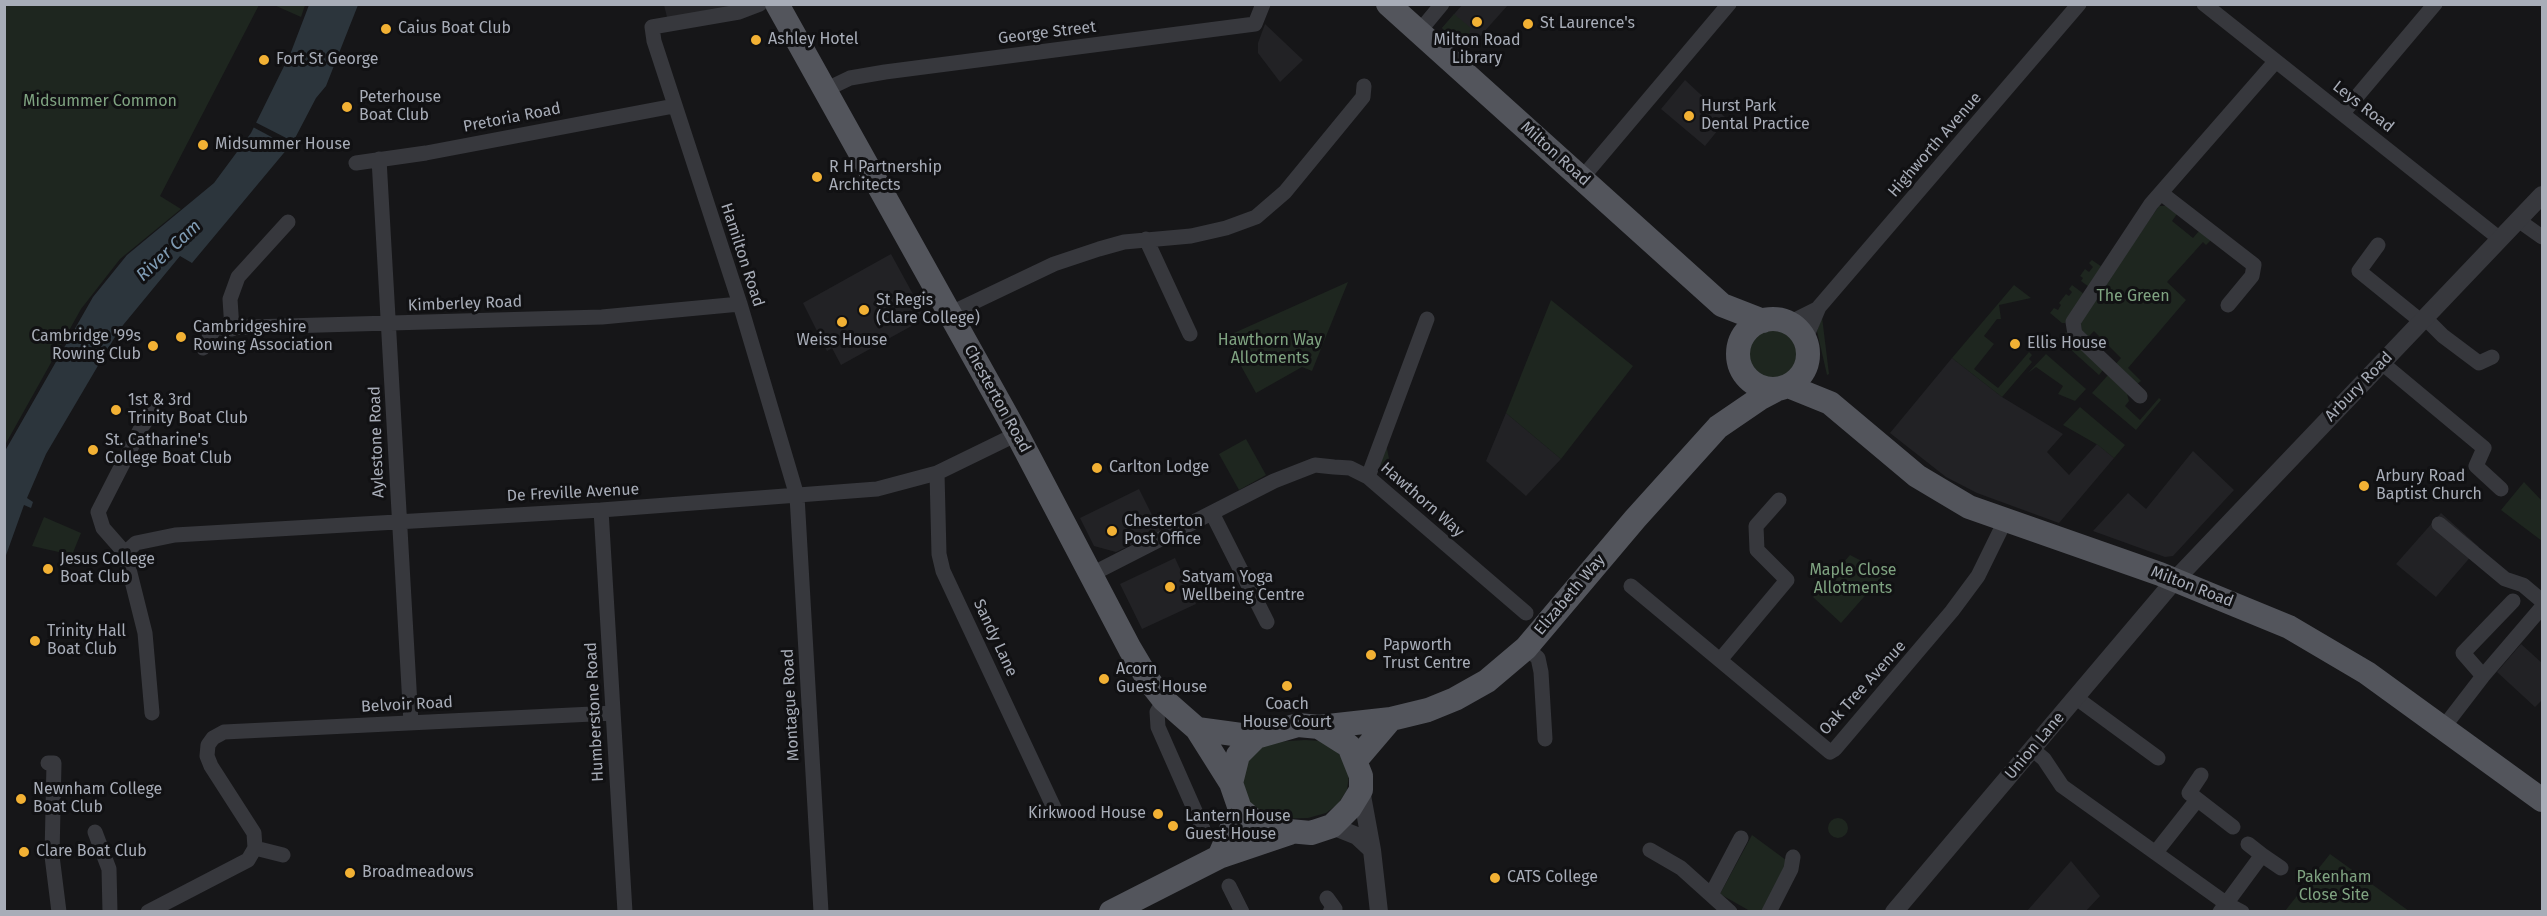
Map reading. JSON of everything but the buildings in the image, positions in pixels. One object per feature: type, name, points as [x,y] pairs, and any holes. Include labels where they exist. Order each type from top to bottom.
[{"type":"main road","name":"Chesterton Road","points":[[777,4],[1017,434],[1134,657],[1164,700],[1197,729],[1231,783]]},
{"type":"main road","name":"Milton Road","points":[[1388,4],[1722,305],[1763,321]]},
{"type":"main road","name":"Milton Road","points":[[1722,305],[1740,343]]},
{"type":"main road","points":[[1776,320],[1801,341],[1798,379],[1783,388],[1767,389],[1753,383],[1742,369],[1739,354],[1740,343],[1747,332],[1763,321],[1776,320]]},
{"type":"main road","name":"Milton Road","points":[[1801,341],[1830,403]]},
{"type":"main road","name":"Elizabeth Way","points":[[1319,727],[1391,719],[1428,710],[1455,699],[1487,681],[1526,648],[1635,519],[1718,427],[1735,396],[1742,369]]},
{"type":"main road","name":"Milton Road","points":[[1783,388],[1830,403],[1933,488],[1969,507],[2175,580],[2289,627],[2367,673],[2542,800]]},
{"type":"main road","name":"Elizabeth Way","points":[[1718,427],[1759,399],[1783,388]]},
{"type":"main road","points":[[1356,760],[1391,719]]},
{"type":"main road","points":[[1197,729],[1256,737],[1298,725],[1319,727],[1349,746],[1356,760],[1361,790],[1350,808],[1332,826],[1311,833],[1291,833],[1267,829],[1239,809],[1231,783],[1238,755],[1256,737]]},
{"type":"main road","points":[[1219,857],[1239,809]]},
{"type":"main road","points":[[1111,912],[1219,857],[1291,833]]},
{"type":"street","name":"Hamilton Road","points":[[760,4],[739,12],[652,27],[674,106],[740,303],[797,496]]},
{"type":"street","name":"George Street","points":[[825,90],[850,78],[885,72],[1255,24],[1263,4]]},
{"type":"street","points":[[1418,33],[1442,4]]},
{"type":"street","points":[[1582,178],[1729,4]]},
{"type":"street","name":"Highworth Avenue","points":[[1801,341],[1817,309],[2079,4]]},
{"type":"street","name":"Leys Road","points":[[2204,4],[2274,62],[2343,113],[2500,239]]},
{"type":"street","points":[[2343,113],[2435,4]]},
{"type":"street","points":[[2139,396],[2075,334],[2072,325],[2093,290],[2161,193],[2274,62]]},
{"type":"street","points":[[950,314],[1054,264],[1124,242],[1191,236],[1226,228],[1256,217],[1285,192],[1363,97],[1364,86]]},
{"type":"street","name":"Pretoria Road","points":[[356,163],[426,153],[674,106]]},
{"type":"street","name":"Aylestone Road","points":[[379,159],[411,723]]},
{"type":"street","points":[[2161,193],[2254,266],[2252,276],[2228,305]]},
{"type":"street","name":"Arbury Road","points":[[2175,580],[2542,195]]},
{"type":"street","points":[[2518,220],[2542,237]]},
{"type":"street","points":[[232,329],[230,299],[238,277],[288,222]]},
{"type":"street","points":[[1146,239],[1190,334]]},
{"type":"street","points":[[2378,244],[2359,271],[2479,363],[2492,357]]},
{"type":"street","name":"Kimberley Road","points":[[203,348],[214,328],[602,317],[740,303]]},
{"type":"street","name":"Highworth Avenue","points":[[1801,341],[1817,309]]},
{"type":"street","points":[[1368,477],[1427,320]]},
{"type":"street","points":[[2382,363],[2484,448],[2476,466],[2501,489]]},
{"type":"street","points":[[152,713],[145,633],[126,554],[103,528],[98,512],[141,428],[153,411]]},
{"type":"street","name":"De Freville Avenue","points":[[126,554],[136,543],[153,537],[398,520],[601,510],[877,489],[936,473],[1017,434]]},
{"type":"street","name":"Hawthorn Way","points":[[1092,574],[1274,481],[1315,465],[1350,468],[1368,477],[1526,613]]},
{"type":"street","name":"Sandy Lane","points":[[936,473],[939,554],[943,571],[1054,810]]},
{"type":"street","name":"Montague Road","points":[[797,496],[821,912]]},
{"type":"street","points":[[1720,660],[1786,580],[1757,550],[1756,526],[1779,500]]},
{"type":"street","name":"Humberstone Road","points":[[601,510],[625,912]]},
{"type":"street","points":[[1212,513],[1267,622]]},
{"type":"street","name":"Oak Tree Avenue","points":[[1631,586],[1830,752],[1918,653],[1965,594],[1978,576],[2005,521]]},
{"type":"street","points":[[2439,524],[2505,579],[2523,585],[2542,601]]},
{"type":"street","name":"Union Lane","points":[[1894,912],[2175,580]]},
{"type":"street","points":[[2483,676],[2463,653],[2512,601]]},
{"type":"street","points":[[2443,728],[2542,606]]},
{"type":"street","points":[[1526,648],[1538,658],[1541,672],[1545,739]]},
{"type":"street","points":[[2075,697],[2158,758]]},
{"type":"street","points":[[1164,700],[1157,712],[1158,728],[1203,829]]},
{"type":"street","name":"Belvoir Road","points":[[255,848],[254,833],[207,756],[208,745],[213,738],[224,732],[613,713]]},
{"type":"street","points":[[2032,749],[2044,759],[2062,786],[2156,852],[2224,908],[2242,912]]},
{"type":"street","points":[[48,763],[54,763],[52,856],[59,912]]},
{"type":"street","points":[[2201,775],[2188,793],[2233,827]]},
{"type":"street","points":[[1361,790],[1372,850],[1378,912]]},
{"type":"street","points":[[2156,852],[2197,800]]},
{"type":"street","points":[[1332,826],[1357,836],[1372,850]]},
{"type":"street","points":[[94,832],[109,869],[110,912]]},
{"type":"street","points":[[1712,893],[1741,838]]},
{"type":"street","points":[[2248,844],[2281,868]]},
{"type":"street","points":[[155,910],[248,860],[255,848],[283,855]]},
{"type":"street","points":[[1650,850],[1682,868],[1712,893],[1730,912]]},
{"type":"street","points":[[2224,908],[2262,855]]},
{"type":"street","points":[[1769,912],[1791,869],[1793,857]]},
{"type":"street","points":[[1229,886],[1242,912]]},
{"type":"shaded area","points":[[664,5],[755,5],[668,21]]},
{"type":"shaded area","points":[[1462,5],[1508,5],[1467,51],[1442,28]]},
{"type":"shaded area","points":[[1265,24],[1303,60],[1280,82],[1258,53],[1258,43]]},
{"type":"shaded area","points":[[1685,80],[1727,119],[1705,146],[1661,109]]},
{"type":"shaded area","name":"St Regis (Clare College)","points":[[891,254],[926,318],[841,365],[832,348],[827,351],[803,303]]},
{"type":"shaded area","points":[[1952,358],[2002,397],[2063,434],[2047,452],[2069,475],[2097,444],[2114,458],[2059,523],[1977,493],[1946,477],[1890,433]]},
{"type":"shaded area","points":[[1506,413],[1561,459],[1526,496],[1486,461]]},
{"type":"shaded area","points":[[2193,451],[2234,490],[2173,556],[2165,557],[2093,531],[2128,493],[2146,509]]},
{"type":"shaded area","points":[[1139,489],[1160,531],[1116,552],[1094,546],[1080,518]]},
{"type":"shaded area","points":[[2441,513],[2479,547],[2436,597],[2396,564]]},
{"type":"shaded area","points":[[1175,558],[1196,604],[1142,629],[1120,584]]},
{"type":"shaded area","points":[[2521,644],[2542,663],[2542,700],[2535,707],[2497,672]]},
{"type":"shaded area","points":[[2071,861],[2100,896],[2086,911],[2027,911]]},
{"type":"green space","name":"Midsummer Common","points":[[5,4],[259,5],[160,196],[181,209],[120,259],[81,309],[5,445]]},
{"type":"green space","points":[[305,4],[301,17],[274,5]]},
{"type":"green space","points":[[1454,14],[1471,28],[1469,32],[1472,35],[1463,47],[1442,28]]},
{"type":"green space","name":"The Green","points":[[2159,206],[2166,206],[2177,214],[2172,221],[2193,238],[2199,231],[2211,240],[2206,245],[2203,242],[2167,282],[2186,300],[2128,368],[2141,381],[2137,384],[2115,365],[2121,358],[2094,331],[2088,337],[2082,331],[2080,320]]},
{"type":"green space","points":[[2092,260],[2102,267],[2089,287],[2081,281],[2083,278],[2080,276],[2085,269],[2089,272],[2093,267],[2089,263]]},
{"type":"green space","name":"Hawthorn Way Allotments","points":[[1348,282],[1312,371],[1302,367],[1256,393],[1225,337]]},
{"type":"green space","points":[[2014,285],[2031,298],[1999,305],[2001,319],[1997,319],[1984,336],[1994,344],[1974,369],[1998,388],[2029,352],[2032,355],[2029,359],[2032,362],[2002,397],[1952,358]]},
{"type":"green space","points":[[2072,285],[2084,294],[2065,323],[2062,323],[2050,313],[2054,308],[2058,310],[2061,305],[2059,303],[2066,294],[2069,296],[2072,292],[2069,289]]},
{"type":"green space","points":[[1551,300],[1633,366],[1561,459],[1506,413]]},
{"type":"green space","points":[[1822,317],[1829,374],[1827,375],[1817,331]]},
{"type":"green space","points":[[1768,328],[1778,328],[1792,335],[1799,354],[1792,373],[1778,380],[1768,380],[1758,376],[1751,369],[1747,359],[1747,349],[1751,339],[1758,332]]},
{"type":"green space","points":[[2066,332],[2103,370],[2099,375],[2059,339]]},
{"type":"green space","points":[[2046,354],[2086,389],[2075,401],[2058,394],[2063,386],[2036,367],[2028,373]]},
{"type":"green space","points":[[2108,375],[2127,394],[2129,401],[2125,406],[2140,420],[2159,398],[2161,400],[2136,430],[2092,393]]},
{"type":"green space","points":[[2080,407],[2125,445],[2114,458],[2098,445],[2063,425]]},
{"type":"green space","points":[[1246,439],[1266,475],[1239,490],[1219,454]]},
{"type":"green space","points":[[1386,444],[1394,483],[1378,465]]},
{"type":"green space","points":[[2524,482],[2542,501],[2542,541],[2501,510]]},
{"type":"green space","points":[[44,517],[81,533],[72,555],[32,546]]},
{"type":"green space","name":"Maple Close Allotments","points":[[1850,555],[1885,573],[1841,623],[1813,597]]},
{"type":"green space","points":[[1321,741],[1334,747],[1345,763],[1349,775],[1347,790],[1338,804],[1326,813],[1308,818],[1272,819],[1257,812],[1241,788],[1241,766],[1256,750],[1273,742]]},
{"type":"green space","points":[[1838,818],[1845,821],[1848,828],[1845,835],[1838,838],[1831,835],[1828,828],[1831,821]]},
{"type":"green space","points":[[1752,835],[1790,863],[1764,911],[1750,911],[1720,894]]},
{"type":"green space","name":"Pakenham Close Site","points":[[2330,854],[2409,911],[2285,911]]},
{"type":"water","name":"River Cam","points":[[309,5],[358,5],[326,86],[316,98],[293,142],[192,263],[180,256],[119,330],[46,454],[27,498],[33,502],[31,508],[24,505],[5,558],[5,451],[93,297],[127,255],[214,183],[251,133],[291,52]]},
{"type":"pier","points":[[253,121],[296,144],[292,148],[251,126]]},
{"type":"place","name":"Milton Road Library","points":[[1477,22]]},
{"type":"place","name":"St Laurence's","points":[[1528,24]]},
{"type":"place","name":"Caius Boat Club","points":[[386,29]]},
{"type":"place","name":"Ashley Hotel","points":[[756,40]]},
{"type":"place","name":"Fort St George","points":[[264,60]]},
{"type":"place","name":"Peterhouse Boat Club","points":[[347,107]]},
{"type":"place","name":"Hurst Park Dental Practice","points":[[1689,116]]},
{"type":"place","name":"Midsummer House","points":[[203,145]]},
{"type":"place","name":"R H Partnership Architects","points":[[817,177]]},
{"type":"place","name":"St Regis (Clare College)","points":[[864,310]]},
{"type":"place","name":"Weiss House","points":[[842,322]]},
{"type":"place","name":"Cambridgeshire Rowing Association","points":[[181,337]]},
{"type":"place","name":"Ellis House","points":[[2015,344]]},
{"type":"place","name":"Cambridge '99s Rowing Club","points":[[153,346]]},
{"type":"place","name":"1st & 3rd Trinity Boat Club","points":[[116,410]]},
{"type":"place","name":"St. Catharine's College Boat Club","points":[[93,450]]},
{"type":"place","name":"Carlton Lodge","points":[[1097,468]]},
{"type":"place","name":"Arbury Road Baptist Church","points":[[2364,486]]},
{"type":"place","name":"Chesterton Post Office","points":[[1112,531]]},
{"type":"place","name":"Jesus College Boat Club","points":[[48,569]]},
{"type":"place","name":"Satyam Yoga Wellbeing Centre","points":[[1170,587]]},
{"type":"place","name":"Trinity Hall Boat Club","points":[[35,641]]},
{"type":"place","name":"Papworth Trust Centre","points":[[1371,655]]},
{"type":"place","name":"Acorn Guest House","points":[[1104,679]]},
{"type":"place","name":"Coach House Court","points":[[1287,686]]},
{"type":"place","name":"Newnham College Boat Club","points":[[21,799]]},
{"type":"place","name":"Kirkwood House","points":[[1158,814]]},
{"type":"place","name":"Lantern House Guest House","points":[[1173,826]]},
{"type":"place","name":"Clare Boat Club","points":[[24,852]]},
{"type":"place","name":"Broadmeadows","points":[[350,873]]},
{"type":"place","name":"CATS College","points":[[1495,878]]}]
